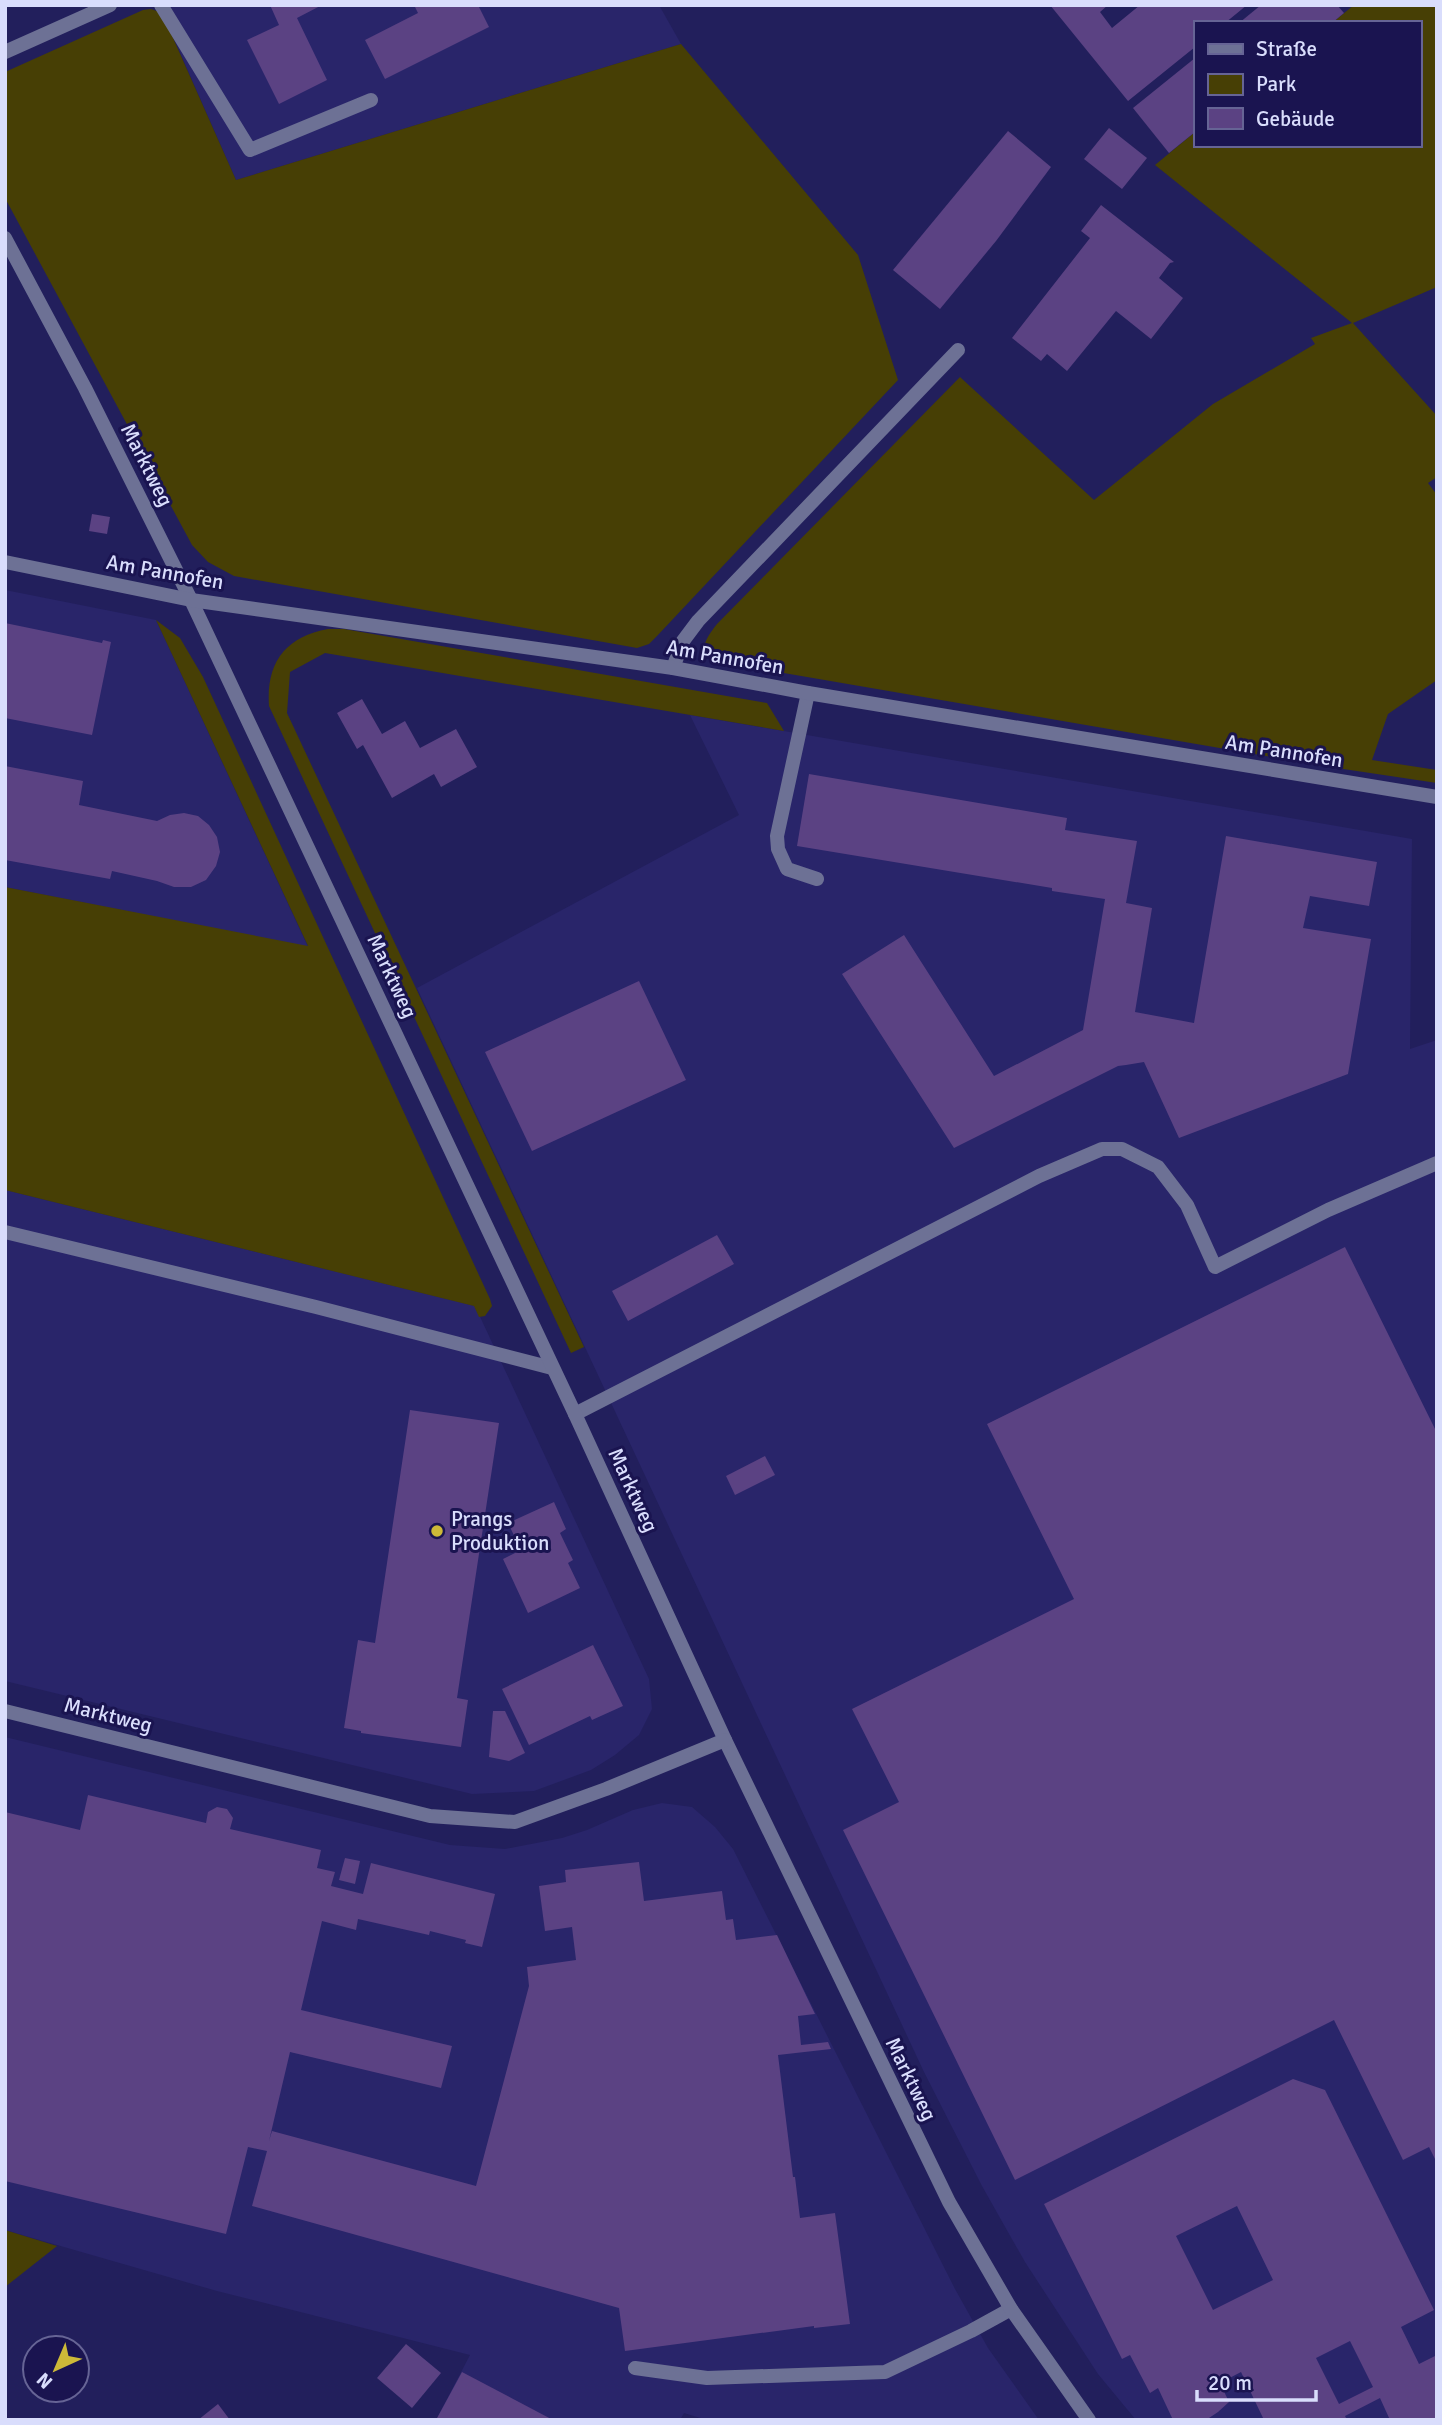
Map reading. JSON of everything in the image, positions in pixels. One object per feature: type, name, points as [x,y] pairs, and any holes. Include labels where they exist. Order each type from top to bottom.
[{"type":"street","points":[[5,52],[110,5]]},
{"type":"street","points":[[161,5],[250,150],[371,100]]},
{"type":"street","name":"Marktweg","points":[[5,239],[85,388],[191,600],[575,1414],[725,1740],[943,2190],[1011,2309],[1089,2420]]},
{"type":"street","points":[[673,668],[683,642],[698,621],[958,350]]},
{"type":"street","name":"Am Pannofen","points":[[5,562],[191,600],[673,668],[808,693],[1437,797]]},
{"type":"street","points":[[808,693],[777,836],[778,849],[788,869],[817,879]]},
{"type":"street","points":[[575,1414],[1039,1176],[1102,1149],[1122,1149],[1158,1167],[1187,1205],[1215,1268],[1328,1210],[1437,1163]]},
{"type":"street","points":[[5,1232],[316,1307],[552,1368]]},
{"type":"street","name":"Marktweg","points":[[5,1711],[429,1816],[515,1822],[606,1789],[725,1740]]},
{"type":"street","points":[[635,2368],[707,2378],[885,2372],[1011,2309]]},
{"type":"shaded area","points":[[159,5],[659,5],[681,44],[236,180]]},
{"type":"shaded area","points":[[5,590],[156,620],[308,947],[5,887]]},
{"type":"shaded area","points":[[690,715],[1412,839],[1410,1049],[1437,1040],[1437,2420],[1136,2420],[1098,2374],[1025,2262],[982,2186],[924,2072],[417,988],[739,815]]},
{"type":"shaded area","points":[[5,1190],[475,1306],[649,1679],[652,1709],[639,1735],[591,1770],[534,1791],[472,1794],[5,1681]]},
{"type":"shaded area","points":[[5,1737],[450,1845],[505,1849],[562,1838],[633,1810],[662,1803],[692,1807],[715,1827],[733,1849],[955,2289],[988,2348],[1039,2420],[707,2420],[684,2413],[680,2420],[436,2420],[470,2355],[217,2291],[5,2230]]},
{"type":"green space","points":[[1354,5],[1437,5],[1437,287],[1353,323],[1437,416],[1437,477],[1428,483],[1437,495],[1437,680],[1388,714],[1372,760],[1437,770],[1437,783],[720,662],[707,655],[706,641],[717,624],[960,377],[1094,500],[1213,404],[1315,344],[1311,338],[1352,323],[1155,165],[1194,133],[1194,147],[1421,147],[1421,21],[1334,21]]},
{"type":"green space","points":[[151,9],[162,13],[236,180],[681,44],[858,255],[898,380],[657,636],[649,644],[637,648],[234,576],[208,562],[192,545],[5,198],[5,72],[143,10]]},
{"type":"green space","points":[[156,620],[180,638],[203,677],[490,1299],[492,1306],[485,1316],[479,1317],[474,1306],[5,1190],[5,887],[308,946]]},
{"type":"green space","points":[[328,629],[344,629],[767,703],[784,731],[325,653],[290,672],[287,713],[584,1347],[571,1353],[269,706],[271,677],[281,654],[300,638]]},
{"type":"green space","points":[[5,2230],[57,2246],[5,2287]]},
{"type":"building","points":[[270,5],[322,5],[297,18],[327,80],[279,104],[247,40],[279,25]]},
{"type":"building","points":[[414,5],[478,5],[489,27],[385,79],[365,40],[418,13]]},
{"type":"building","points":[[1050,5],[1108,5],[1100,12],[1112,28],[1140,5],[1247,5],[1227,21],[1194,21],[1194,48],[1128,101]]},
{"type":"building","points":[[1261,5],[1337,5],[1344,13],[1334,21],[1241,21]]},
{"type":"building","points":[[1194,59],[1194,133],[1169,153],[1133,108]]},
{"type":"building","points":[[1109,128],[1147,158],[1122,189],[1084,159]]},
{"type":"building","points":[[1008,131],[1051,167],[996,241],[940,309],[893,270]]},
{"type":"building","points":[[1101,205],[1174,262],[1170,263],[1159,278],[1183,298],[1151,339],[1116,311],[1067,371],[1047,354],[1041,361],[1012,338],[1090,238],[1081,231]]},
{"type":"building","points":[[92,514],[110,517],[107,534],[89,531]]},
{"type":"building","points":[[5,623],[102,643],[103,640],[111,642],[92,735],[5,718]]},
{"type":"building","points":[[362,699],[382,734],[405,721],[420,748],[456,729],[477,767],[441,787],[434,774],[392,798],[363,745],[357,749],[337,713]]},
{"type":"building","points":[[5,766],[83,781],[79,805],[157,821],[184,813],[198,816],[209,825],[217,837],[220,852],[216,866],[206,880],[191,887],[174,887],[112,871],[110,879],[5,860]]},
{"type":"building","points":[[809,774],[1067,818],[1065,830],[1137,841],[1126,903],[1152,908],[1135,1012],[1194,1023],[1226,836],[1377,862],[1369,906],[1310,896],[1303,928],[1371,939],[1348,1074],[1179,1138],[1144,1062],[1118,1066],[954,1148],[842,974],[904,935],[994,1076],[1083,1030],[1105,899],[797,846]]},
{"type":"building","points":[[639,981],[686,1080],[532,1151],[485,1052]]},
{"type":"building","points":[[717,1235],[734,1264],[628,1321],[612,1291]]},
{"type":"building","points":[[1345,1247],[1437,1433],[1437,2163],[1429,2147],[1403,2160],[1334,2020],[1015,2180],[843,1830],[899,1802],[852,1709],[1074,1599],[987,1424]]},
{"type":"building","name":"Prangs Produktion","points":[[410,1410],[499,1423],[457,1698],[468,1700],[461,1747],[361,1733],[344,1728],[358,1640],[375,1643]]},
{"type":"building","points":[[765,1456],[775,1475],[735,1495],[726,1476]]},
{"type":"building","points":[[554,1502],[566,1529],[560,1533],[573,1560],[568,1563],[580,1588],[528,1613],[503,1559],[521,1550],[508,1523]]},
{"type":"building","points":[[593,1645],[623,1706],[592,1720],[590,1716],[529,1745],[502,1689]]},
{"type":"building","points":[[493,1711],[505,1711],[525,1753],[509,1761],[489,1757]]},
{"type":"building","points":[[88,1795],[206,1823],[208,1812],[217,1807],[227,1809],[233,1818],[230,1829],[321,1850],[317,1868],[335,1872],[331,1886],[363,1894],[371,1863],[495,1894],[482,1947],[430,1931],[429,1935],[358,1919],[356,1930],[322,1921],[301,2010],[452,2046],[441,2088],[290,2052],[269,2141],[272,2131],[476,2186],[529,1986],[527,1967],[576,1960],[572,1927],[545,1931],[539,1886],[566,1882],[565,1870],[639,1862],[644,1901],[722,1891],[726,1920],[733,1919],[736,1940],[777,1935],[815,2014],[798,2016],[801,2045],[828,2042],[831,2049],[778,2055],[800,2218],[835,2213],[850,2324],[814,2326],[625,2351],[619,2308],[252,2206],[267,2151],[248,2147],[226,2234],[5,2181],[5,1812],[80,1830]]},
{"type":"building","points":[[345,1858],[360,1861],[355,1884],[339,1880]]},
{"type":"building","points":[[1293,2079],[1325,2090],[1434,2310],[1401,2327],[1419,2364],[1437,2355],[1437,2420],[1390,2420],[1380,2398],[1345,2416],[1347,2420],[1264,2420],[1241,2372],[1220,2383],[1229,2402],[1218,2412],[1206,2420],[1173,2420],[1158,2388],[1150,2393],[1130,2355],[1122,2359],[1044,2204]],"holes":[[[1237,2206],[1273,2280],[1213,2310],[1176,2236]],[[1350,2341],[1373,2387],[1339,2404],[1316,2358]]]},
{"type":"building","points":[[406,2344],[441,2373],[412,2408],[377,2378]]},
{"type":"building","points":[[462,2372],[553,2420],[436,2420]]},
{"type":"building","points":[[218,2404],[230,2420],[198,2420]]},
{"type":"place","name":"Prangs Produktion","points":[[437,1531]]}]
